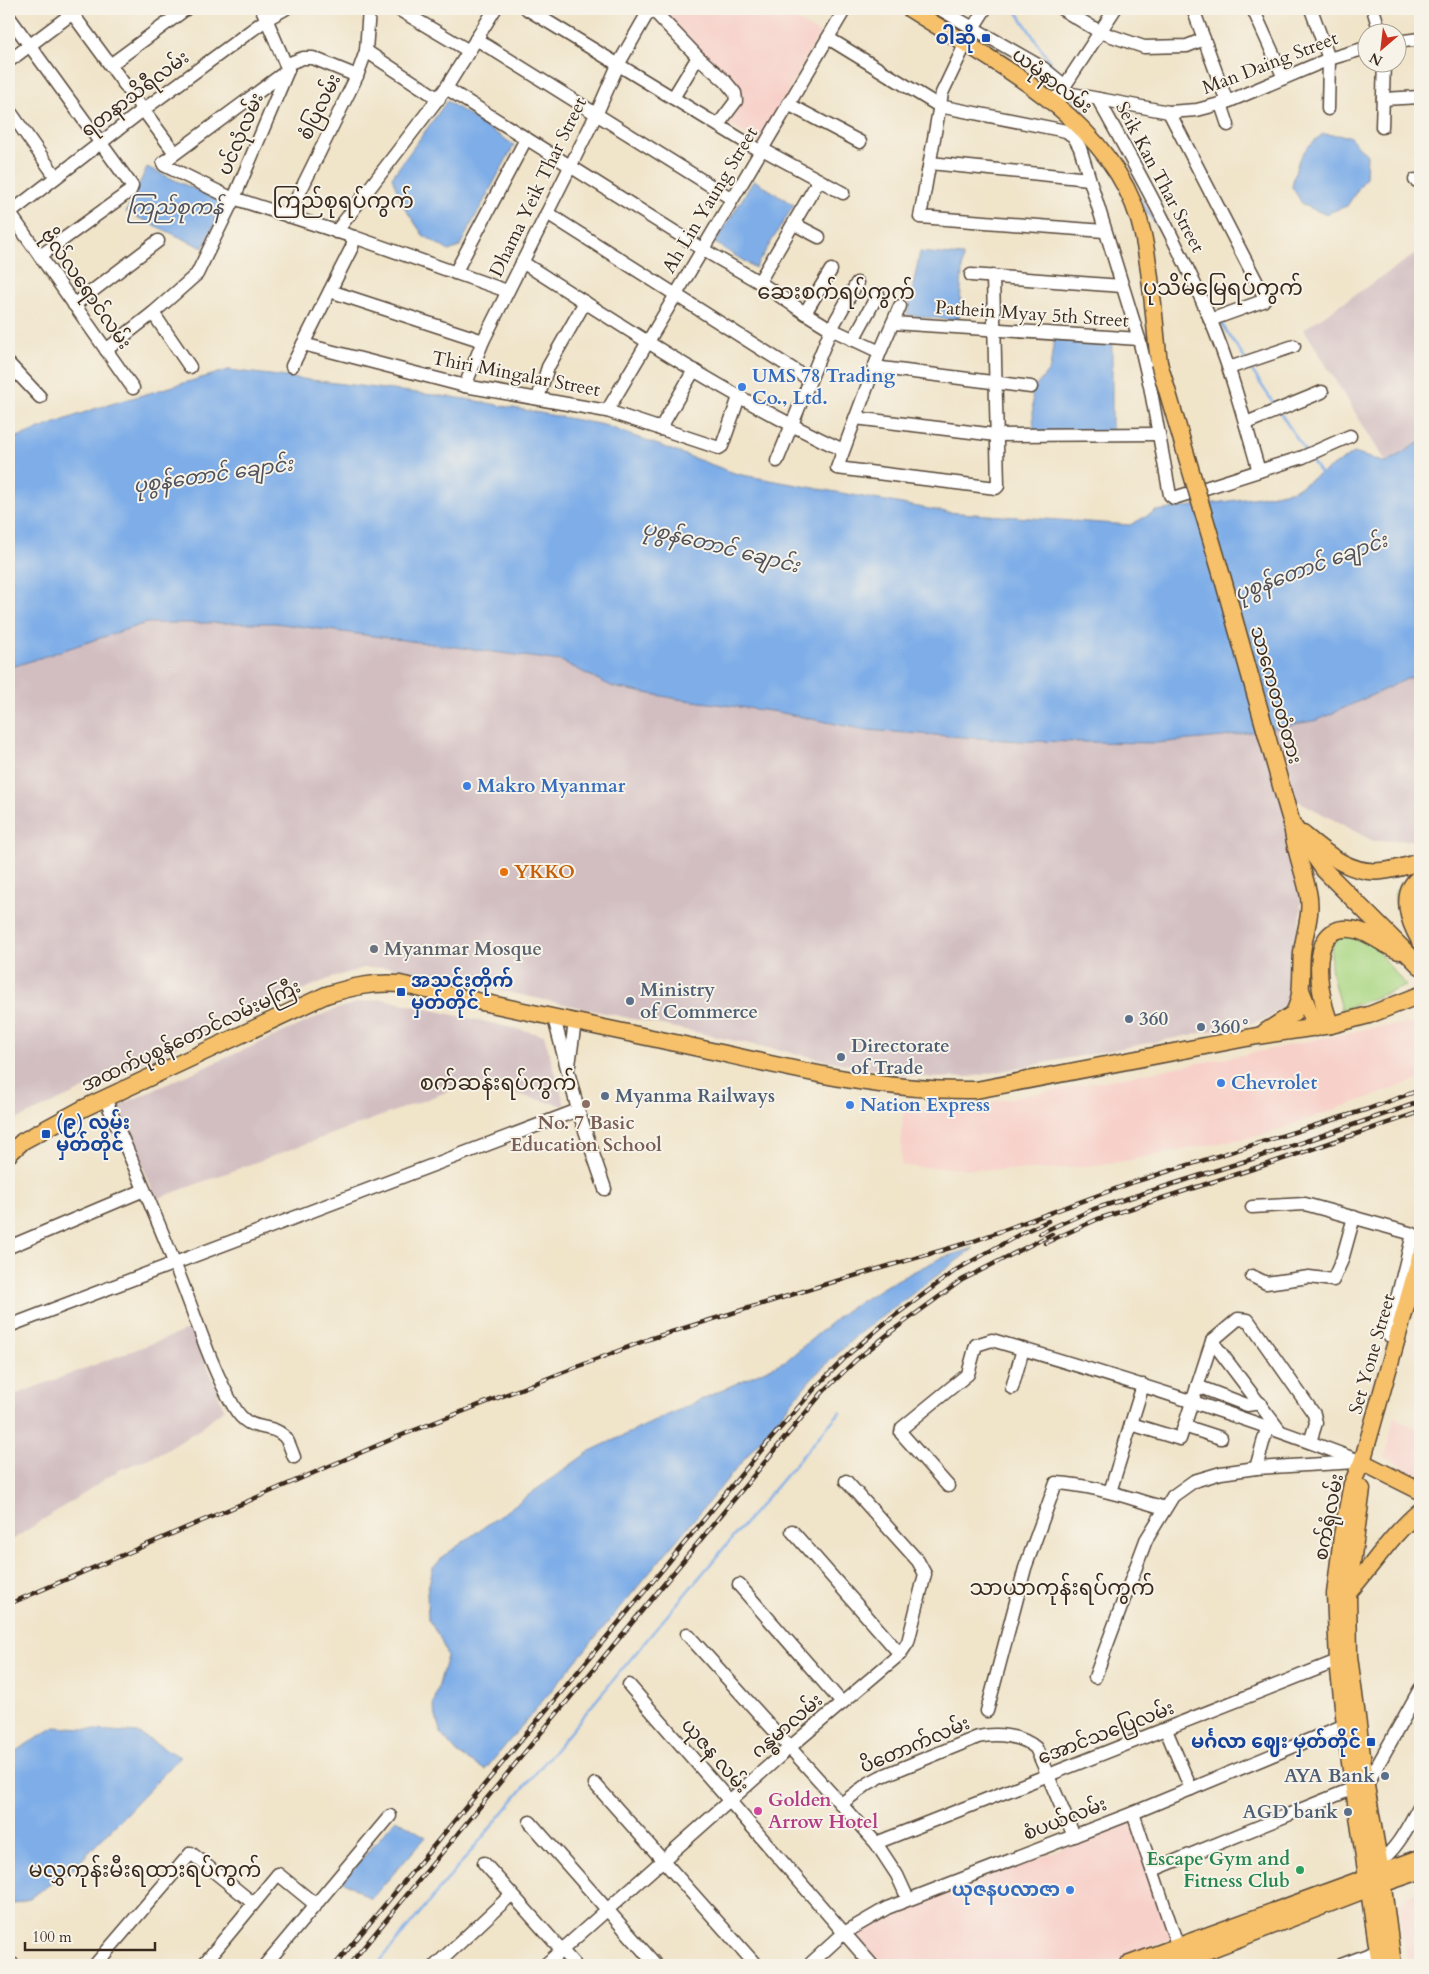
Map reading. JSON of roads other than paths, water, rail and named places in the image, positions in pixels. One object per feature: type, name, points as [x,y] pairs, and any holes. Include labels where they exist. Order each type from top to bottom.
[{"type":"main road","name":"ယမုံနာလမ်း","points":[[910,9],[1049,100],[1072,129],[1098,145],[1117,172],[1134,206],[1143,234],[1159,363]]},
{"type":"main road","name":"သာကေတတံတား","points":[[1159,363],[1292,824],[1324,870],[1420,966]]},
{"type":"main road","points":[[1292,824],[1348,867],[1364,872],[1382,871],[1420,862]]},
{"type":"main road","points":[[1257,1036],[1294,1014],[1301,990],[1302,952],[1310,914],[1309,893],[1297,855],[1292,824]]},
{"type":"main road","points":[[1417,935],[1407,913],[1407,904],[1412,884],[1420,877]]},
{"type":"main road","points":[[1324,1026],[1319,964],[1326,940],[1332,933],[1348,928],[1367,934],[1390,948],[1409,953]]},
{"type":"main road","name":"အထက်ပုစွန်တောင်လမ်းမကြီး","points":[[9,1154],[23,1141],[105,1098],[326,995],[351,987],[369,984],[400,984],[828,1076],[941,1091],[976,1090],[1257,1036],[1324,1026]]},
{"type":"main road","points":[[1301,990],[1324,1026]]},
{"type":"main road","points":[[1324,1026],[1369,1015],[1420,994]]},
{"type":"main road","name":"Set Yone Street","points":[[1362,1462],[1420,1257]]},
{"type":"main road","points":[[1362,1462],[1420,1491]]},
{"type":"main road","name":"စက်ရုံလမ်း","points":[[1360,1787],[1345,1725],[1342,1536],[1352,1484],[1362,1462]]},
{"type":"main road","points":[[1342,1593],[1369,1569],[1398,1531],[1420,1511]]},
{"type":"main road","name":"စက်ရုံလမ်း","points":[[1344,1659],[1360,1787],[1393,1965]]},
{"type":"main road","points":[[1127,1965],[1177,1957],[1420,1858]]},
{"type":"main road","points":[[1376,1876],[1420,1871]]},
{"type":"main road","name":"စက်ရုံလမ်း","points":[[1376,1876],[1379,1958]]},
{"type":"street","points":[[110,65],[186,9]]},
{"type":"street","name":"ရတနာသိရီလမ်း","points":[[9,212],[265,14],[285,9]]},
{"type":"street","name":"စံပြလမ်း","points":[[288,216],[356,76],[366,51],[369,9]]},
{"type":"street","points":[[398,9],[469,51]]},
{"type":"street","points":[[336,232],[446,88],[495,9]]},
{"type":"street","points":[[527,9],[718,125],[843,193]]},
{"type":"street","points":[[651,9],[735,93],[736,101],[718,125]]},
{"type":"street","name":"Dhama Yeik Thar Street","points":[[465,386],[483,341],[596,116],[618,65],[651,9]]},
{"type":"street","name":"Ah Lin Yaung Street","points":[[607,411],[845,9]]},
{"type":"street","points":[[940,9],[1043,68],[1052,74],[1066,90]]},
{"type":"street","points":[[985,9],[973,28],[949,77],[939,106],[920,217],[1104,231]]},
{"type":"street","points":[[1062,9],[1100,32],[1144,46],[1186,46],[1204,39]]},
{"type":"street","points":[[1049,100],[1066,90],[1115,9]]},
{"type":"street","points":[[1193,9],[1224,103],[1228,125]]},
{"type":"street","points":[[1253,9],[1284,78]]},
{"type":"street","points":[[1311,9],[1330,59],[1328,109]]},
{"type":"street","points":[[1373,9],[1377,22]]},
{"type":"street","points":[[9,61],[73,10],[110,65],[175,153]]},
{"type":"street","points":[[265,14],[288,67]]},
{"type":"street","points":[[9,17],[132,189],[40,256]]},
{"type":"street","points":[[828,38],[939,106],[1072,129],[1080,148],[1104,231],[1139,339],[1150,386],[1170,496],[1172,497],[1303,457],[1350,436]]},
{"type":"street","points":[[1406,41],[1420,39]]},
{"type":"street","points":[[476,40],[732,199]]},
{"type":"street","points":[[366,51],[438,99]]},
{"type":"street","name":"Man Daing Street","points":[[1066,90],[1098,99],[1169,112],[1197,110],[1224,103],[1330,59],[1356,51]]},
{"type":"street","points":[[672,98],[698,57]]},
{"type":"street","points":[[356,76],[313,58],[302,58],[163,163],[226,196],[354,237],[507,292]]},
{"type":"street","name":"ပင်လုံလမ်း","points":[[106,350],[153,313],[197,274],[234,198],[288,67]]},
{"type":"street","points":[[1382,127],[1384,72]]},
{"type":"street","points":[[446,88],[702,249],[759,282],[804,313],[831,329],[880,352]]},
{"type":"street","points":[[1383,99],[1420,98]]},
{"type":"street","name":"Seik Kan Thar Street","points":[[1098,99],[1169,228],[1210,320],[1246,423],[1259,471]]},
{"type":"street","points":[[788,104],[860,142]]},
{"type":"street","points":[[9,110],[56,177]]},
{"type":"street","points":[[1169,112],[1265,298],[1263,301],[1210,320]]},
{"type":"street","points":[[455,273],[526,139]]},
{"type":"street","points":[[930,163],[1089,179]]},
{"type":"street","points":[[759,282],[819,180]]},
{"type":"street","name":"ဗိုလ်လရောင်လမ်း","points":[[9,212],[133,388]]},
{"type":"street","points":[[547,213],[810,380]]},
{"type":"street","points":[[794,224],[819,237]]},
{"type":"street","points":[[292,366],[352,247],[354,237]]},
{"type":"street","points":[[74,305],[158,241]]},
{"type":"street","points":[[522,262],[739,398],[790,426],[843,450]]},
{"type":"street","points":[[804,313],[831,270]]},
{"type":"street","points":[[970,275],[1122,286]]},
{"type":"street","points":[[900,306],[874,367],[837,468],[996,488],[998,486],[993,276]]},
{"type":"street","points":[[777,461],[831,329],[857,284]]},
{"type":"street","points":[[330,291],[483,341]]},
{"type":"street","points":[[853,340],[878,294]]},
{"type":"street","points":[[538,398],[548,367],[585,302]]},
{"type":"street","points":[[153,313],[190,367]]},
{"type":"street","name":"Pathein Myay 5th Street","points":[[893,323],[1139,339]]},
{"type":"street","name":"Thiri Mingalar Street","points":[[303,344],[465,386],[607,411],[721,448],[739,398]]},
{"type":"street","points":[[1228,368],[1294,346]]},
{"type":"street","points":[[9,364],[40,397]]},
{"type":"street","points":[[874,367],[1031,387]]},
{"type":"street","points":[[660,429],[694,370]]},
{"type":"street","points":[[1246,423],[1322,392]]},
{"type":"street","points":[[855,418],[996,435],[1158,434]]},
{"type":"street","points":[[554,1018],[578,1110],[606,1189]]},
{"type":"street","points":[[568,1070],[575,1022]]},
{"type":"street","points":[[105,1098],[233,1406],[240,1418],[249,1424],[278,1432],[285,1438],[294,1457]]},
{"type":"street","points":[[9,1326],[578,1110]]},
{"type":"street","points":[[9,1247],[40,1232],[144,1190]]},
{"type":"street","points":[[1252,1207],[1305,1204],[1413,1234],[1388,1334],[1396,1337]]},
{"type":"street","points":[[1252,1276],[1266,1282],[1309,1277],[1333,1280],[1342,1260],[1354,1217]]},
{"type":"street","points":[[1132,1424],[1178,1439],[1181,1437],[1212,1341],[1238,1320],[1248,1320],[1314,1414],[1316,1423],[1310,1442]]},
{"type":"street","points":[[948,1486],[902,1433],[902,1428],[968,1374],[976,1345],[992,1340],[1143,1385],[1310,1442],[1362,1462]]},
{"type":"street","points":[[1212,1341],[1260,1403],[1274,1430]]},
{"type":"street","points":[[1012,1388],[1023,1349]]},
{"type":"street","points":[[1110,1492],[1143,1385]]},
{"type":"street","points":[[1197,1386],[1247,1405],[1260,1403]]},
{"type":"street","points":[[1184,1426],[1220,1438]]},
{"type":"street","points":[[1256,1468],[1274,1430]]},
{"type":"street","points":[[1095,1677],[1146,1540],[1173,1496],[1194,1481],[1221,1473],[1256,1468],[1362,1462]]},
{"type":"street","name":"ဂန္ဓမာလမ်း","points":[[545,1965],[789,1748],[900,1654],[908,1642],[925,1574],[918,1561],[846,1481]]},
{"type":"street","points":[[988,1711],[1025,1568],[1056,1483],[1072,1484],[1110,1492],[1165,1508]]},
{"type":"street","points":[[792,1531],[900,1654]]},
{"type":"street","points":[[739,1584],[842,1703]]},
{"type":"street","points":[[686,1634],[876,1843],[897,1875],[908,1899]]},
{"type":"street","name":"အောင်သပြေလမ်း","points":[[876,1843],[1344,1659]]},
{"type":"street","name":"ယုဇန လမ်း","points":[[629,1685],[872,1965]]},
{"type":"street","points":[[1153,1870],[1360,1787],[1420,1689]]},
{"type":"street","name":"စံပယ်လမ်း","points":[[810,1965],[844,1933],[876,1913],[1133,1813],[1345,1725]]},
{"type":"street","points":[[1166,1730],[1191,1789]]},
{"type":"street","name":"ပိတောက်လမ်း","points":[[841,1804],[869,1783],[978,1737],[990,1734],[1014,1738],[1031,1744],[1036,1748],[1048,1776]]},
{"type":"street","points":[[1048,1776],[1074,1836]]},
{"type":"street","points":[[595,1784],[756,1965]]},
{"type":"street","points":[[1376,1876],[1388,1855],[1399,1842],[1420,1805]]},
{"type":"street","points":[[1133,1813],[1153,1870],[1177,1957]]},
{"type":"street","points":[[265,1965],[390,1816]]},
{"type":"street","points":[[530,1822],[656,1965]]},
{"type":"street","points":[[95,1965],[189,1853],[192,1853],[253,1904]]},
{"type":"street","points":[[484,1864],[575,1965]]},
{"type":"street","points":[[203,1965],[278,1874],[316,1905]]},
{"type":"street","points":[[436,1965],[511,1895]]},
{"type":"street","points":[[1341,1965],[1379,1958]]},
{"type":"street","points":[[9,1963],[14,1965]]},
{"type":"water","points":[[447,101],[514,145],[459,247],[449,251],[423,235],[402,204],[392,177]]},
{"type":"water","points":[[1323,134],[1349,136],[1367,155],[1366,177],[1347,206],[1325,214],[1303,205],[1292,187],[1298,163],[1304,151]]},
{"type":"water","name":"ကြည်စုကန်","points":[[147,167],[224,203],[203,248],[126,212]]},
{"type":"water","points":[[754,180],[794,205],[755,268],[715,243]]},
{"type":"water","points":[[920,252],[963,256],[959,321],[907,315]]},
{"type":"water","points":[[1054,338],[1112,341],[1112,434],[1034,432],[1032,391],[1050,369]]},
{"type":"water","name":"ပုစွန်တောင် ချောင်း","points":[[229,370],[466,399],[604,425],[737,474],[946,512],[1130,525],[1156,511],[1259,497],[1294,490],[1354,453],[1386,463],[1420,442],[1420,673],[1318,720],[1223,737],[1156,743],[1020,741],[865,730],[778,712],[678,699],[613,687],[561,661],[275,623],[146,623],[9,668],[9,440],[94,409]]},
{"type":"water","points":[[974,1248],[857,1335],[811,1379],[485,1770],[458,1754],[441,1734],[433,1706],[447,1656],[440,1638],[428,1619],[427,1592],[433,1568],[445,1555],[590,1451],[787,1360],[845,1311],[887,1285],[941,1258]]},
{"type":"water","points":[[55,1727],[138,1733],[180,1757],[73,1869],[28,1899],[9,1906],[9,1755]]},
{"type":"water","points":[[396,1819],[426,1837],[371,1899],[343,1881]]},
{"type":"waterway","points":[[1015,9],[1056,71]]},
{"type":"waterway","points":[[1074,98],[1098,136]]},
{"type":"waterway","points":[[1138,197],[1167,240]]},
{"type":"waterway","points":[[1219,320],[1245,359]]},
{"type":"waterway","points":[[1249,366],[1276,407]]},
{"type":"waterway","points":[[1281,414],[1305,451]]},
{"type":"waterway","points":[[1310,458],[1322,476]]},
{"type":"waterway","points":[[377,1965],[665,1618],[840,1412]]},
{"type":"railway","points":[[9,1604],[397,1437],[649,1339],[974,1241],[1134,1182],[1368,1109],[1420,1090]]},
{"type":"railway","points":[[1040,1233],[1094,1209],[1274,1152],[1420,1102]]},
{"type":"railway","points":[[1045,1243],[1098,1219],[1420,1112]]},
{"type":"railway","points":[[335,1965],[769,1441],[816,1387],[850,1353],[885,1323],[956,1270],[1024,1232],[1048,1221]]},
{"type":"railway","points":[[349,1965],[822,1393],[856,1360],[962,1280],[1052,1234]]},
{"type":"place","name":"ဝါဆို","points":[[986,38]]},
{"type":"place","name":"UMS 78 Trading Co., Ltd.","points":[[742,387]]},
{"type":"place","name":"Makro Myanmar","points":[[467,786]]},
{"type":"place","name":"YKKO","points":[[504,872]]},
{"type":"place","name":"Myanmar Mosque","points":[[374,949]]},
{"type":"place","name":"အသင်းတိုက် မှတ်တိုင်","points":[[401,992]]},
{"type":"place","name":"Ministry of Commerce","points":[[630,1001]]},
{"type":"place","name":"360","points":[[1129,1019]]},
{"type":"place","name":"360°","points":[[1201,1027]]},
{"type":"place","name":"Directorate of Trade","points":[[841,1057]]},
{"type":"place","name":"Chevrolet","points":[[1221,1083]]},
{"type":"place","name":"Myanma Railways","points":[[605,1096]]},
{"type":"place","name":"No. 7 Basic Education School","points":[[586,1104]]},
{"type":"place","name":"Nation Express","points":[[850,1105]]},
{"type":"place","name":"(၉) လမ်း မှတ်တိုင်","points":[[46,1134]]},
{"type":"place","name":"မင်္ဂလာ ဈေး မှတ်တိုင်","points":[[1371,1742]]},
{"type":"place","name":"AYA Bank","points":[[1385,1776]]},
{"type":"place","name":"Golden Arrow Hotel","points":[[758,1811]]},
{"type":"place","name":"AGD bank","points":[[1348,1812]]},
{"type":"place","name":"Escape Gym and Fitness Club","points":[[1300,1870]]},
{"type":"place","name":"ယုဇနပလာဇာ","points":[[1070,1890]]},
{"type":"district","name":"ကြည်စုရပ်ကွက်","points":[[343,201]]},
{"type":"district","name":"ပုသိမ်မြေရပ်ကွက်","points":[[1223,288]]},
{"type":"district","name":"ဆေးစက်ရပ်ကွက်","points":[[836,292]]},
{"type":"district","name":"စက်ဆန်းရပ်ကွက်","points":[[498,1083]]},
{"type":"district","name":"သာယာကုန်းရပ်ကွက်","points":[[1062,1588]]},
{"type":"district","name":"မလွှကုန်းမီးရထားရပ်ကွက်","points":[[145,1870]]}]
